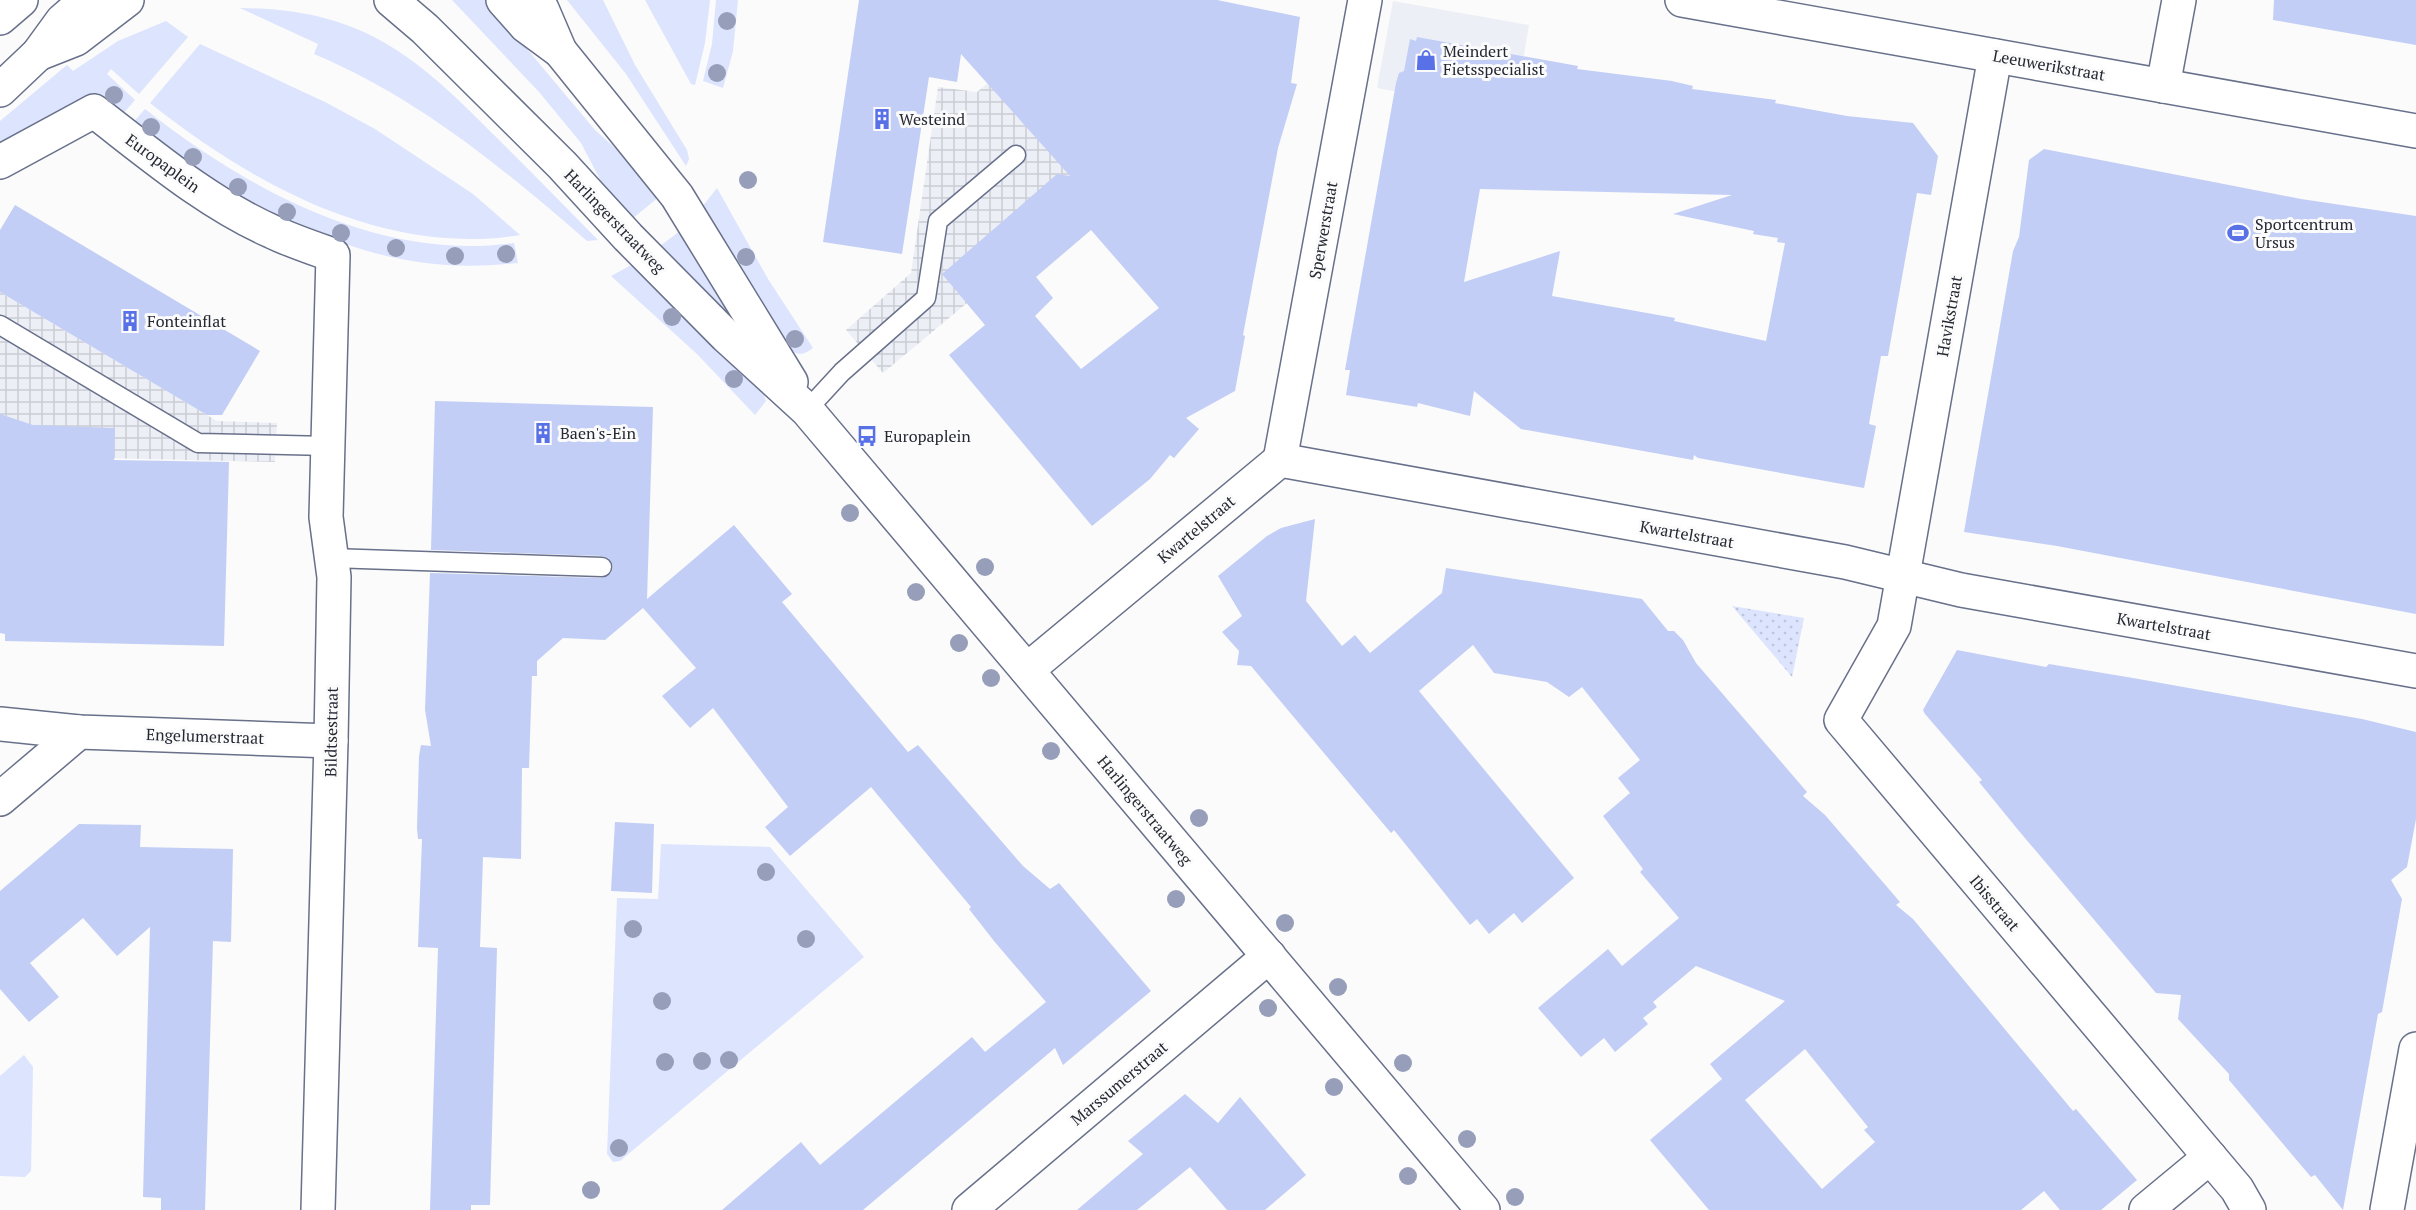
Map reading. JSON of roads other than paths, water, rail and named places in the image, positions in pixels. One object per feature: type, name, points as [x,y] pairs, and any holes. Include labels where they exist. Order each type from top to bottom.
[{"type":"street","points":[[0,18],[21,0]]},
{"type":"street","points":[[0,90],[38,54],[62,21],[86,0]]},
{"type":"street","points":[[38,54],[76,39],[127,0]]},
{"type":"street","name":"Harlingerstraatweg","points":[[391,0],[421,15],[635,244],[726,336],[807,410],[1483,1210]]},
{"type":"street","name":"Harlingerstraatweg","points":[[503,0],[525,27],[560,51]]},
{"type":"street","name":"Harlingerstraatweg","points":[[535,0],[542,9],[560,51],[677,196],[807,410]]},
{"type":"street","name":"Sperwerstraat","points":[[1280,460],[1365,0]]},
{"type":"street","name":"Leeuwerikstraat","points":[[1682,0],[2416,131]]},
{"type":"street","points":[[2163,86],[2179,0]]},
{"type":"street","name":"Havikstraat","points":[[1904,576],[1995,56]]},
{"type":"street","name":"Europaplein","points":[[0,162],[94,111],[151,156],[217,201],[271,231],[333,255]]},
{"type":"street","name":"Bildtsestraat","points":[[318,1210],[334,577],[326,517],[333,255]]},
{"type":"street","name":"Kwartelstraat","points":[[1027,670],[1280,460],[1845,562],[1961,590],[2416,671]]},
{"type":"street","name":"Ibisstraat","points":[[1904,576],[1894,626],[1841,720],[2237,1189],[2249,1210]]},
{"type":"street","name":"Engelumerstraat","points":[[0,724],[79,732],[331,741]]},
{"type":"street","points":[[0,799],[79,732]]},
{"type":"street","name":"Marssumerstraat","points":[[969,1210],[1269,956]]},
{"type":"street","points":[[2387,1210],[2416,1049]]},
{"type":"street","points":[[2146,1210],[2210,1157]]},
{"type":"lane","points":[[807,410],[842,372],[926,298],[938,221],[1016,155]]},
{"type":"lane","points":[[0,325],[198,443],[328,446]]},
{"type":"lane","points":[[332,558],[602,567]]},
{"type":"place","name":"Meindert Fietsspecialist","points":[[1426,60]]},
{"type":"place","name":"Westeind","points":[[882,119]]},
{"type":"place","name":"Sportcentrum Ursus","points":[[2238,233]]},
{"type":"place","name":"Fonteinflat","points":[[130,321]]},
{"type":"place","name":"Baen's-Ein","points":[[543,433]]},
{"type":"place","name":"Europaplein","points":[[867,436]]}]
